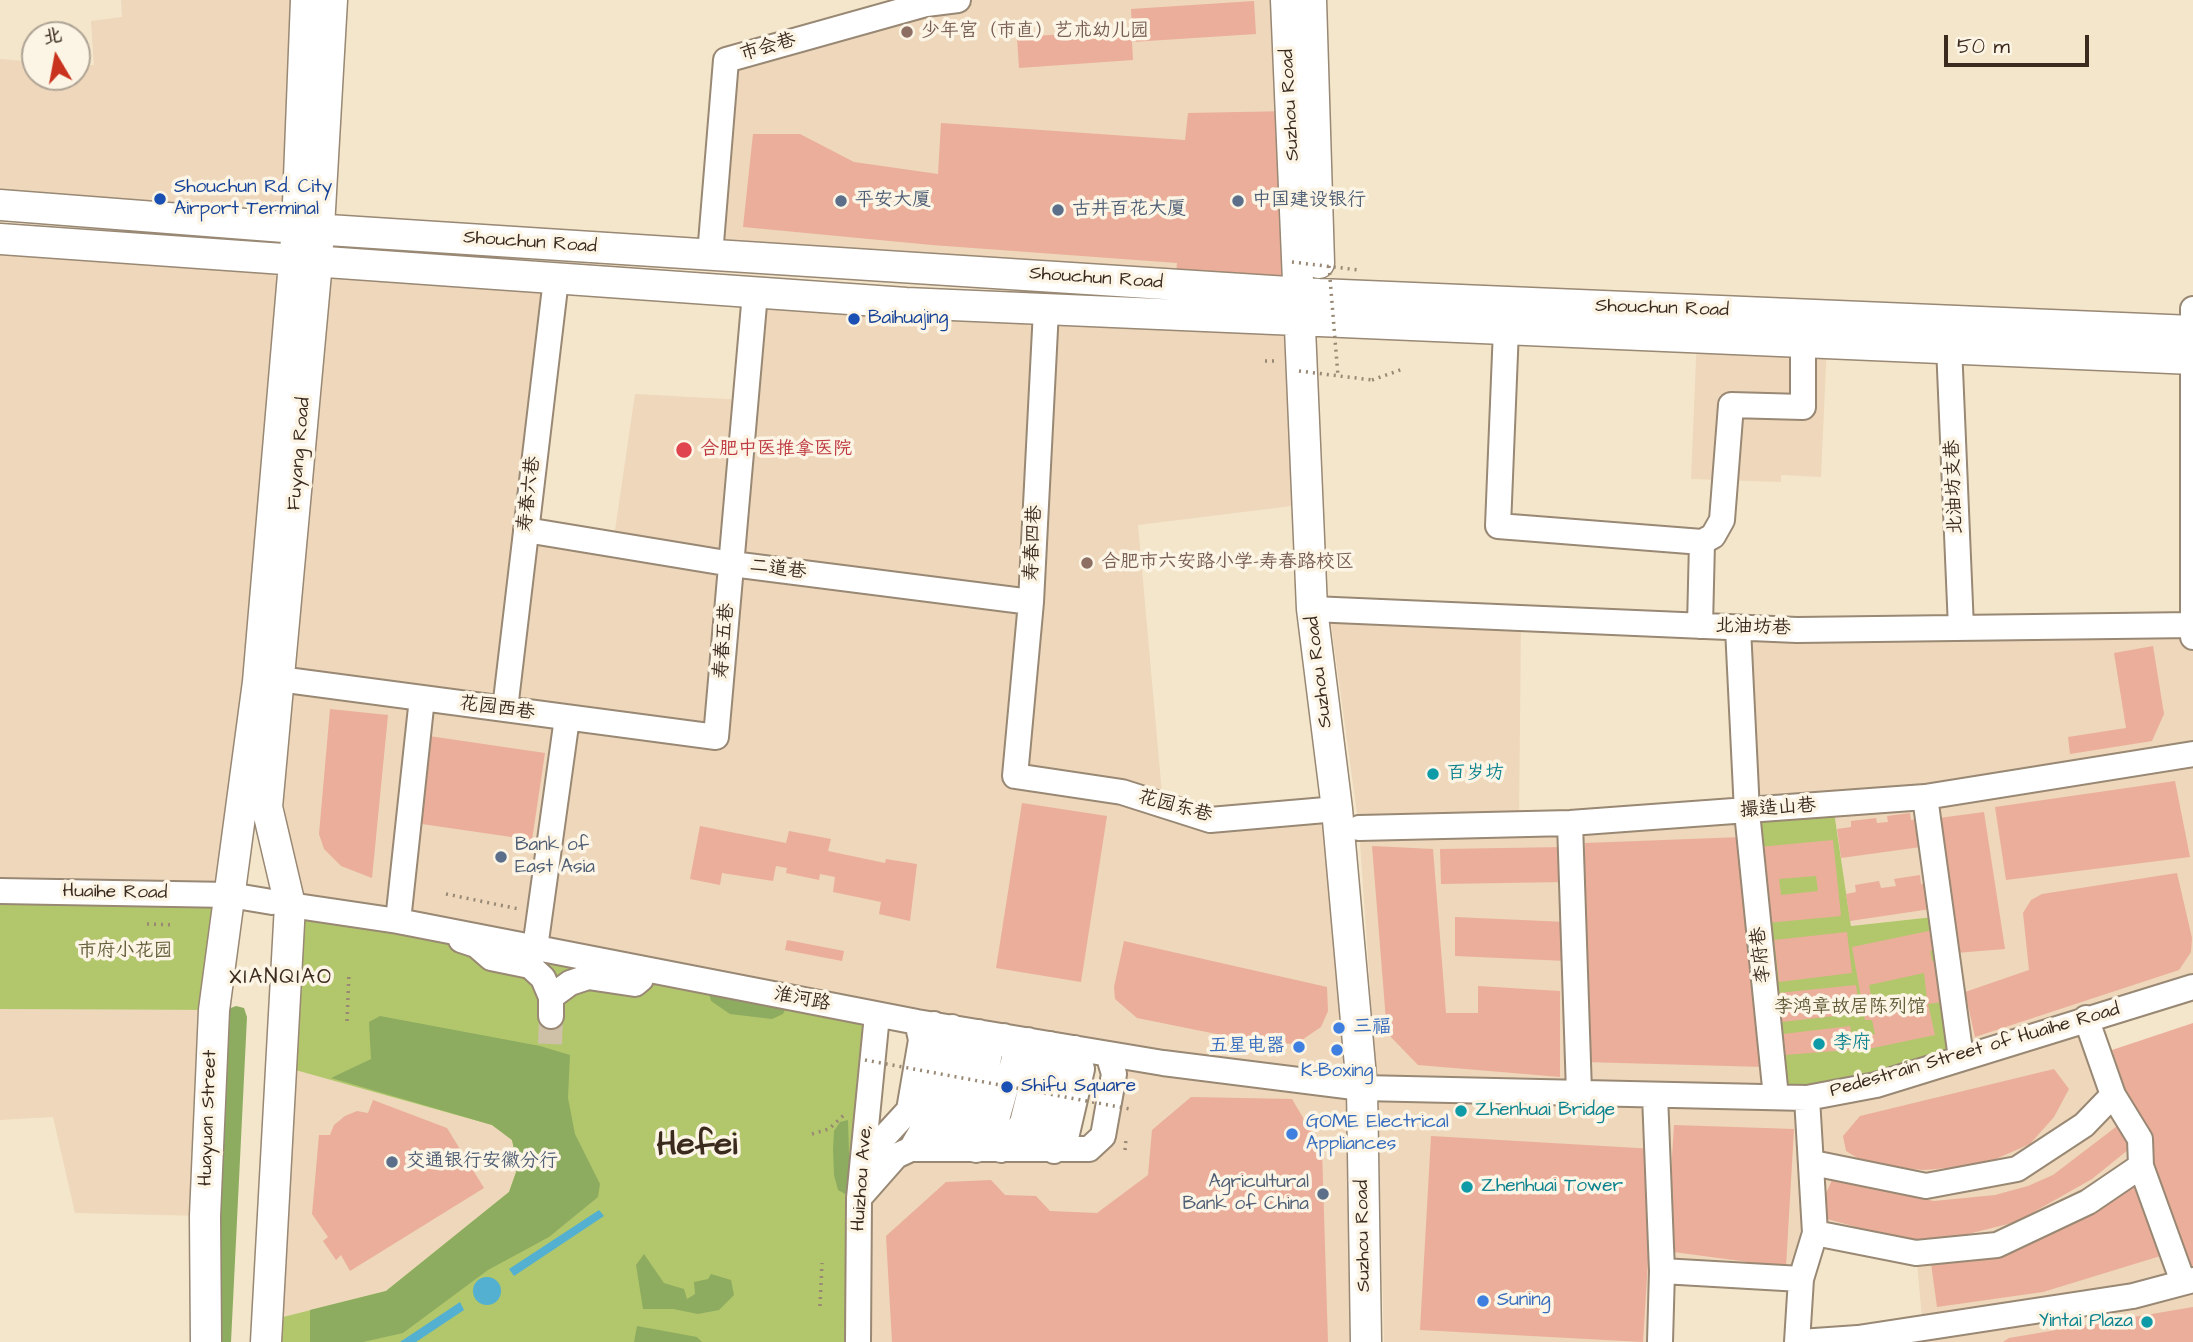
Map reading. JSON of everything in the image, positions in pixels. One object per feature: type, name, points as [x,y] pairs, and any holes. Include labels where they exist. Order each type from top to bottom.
[{"type":"main road","name":"Fuyang Road","points":[[306,0],[308,229]]},
{"type":"main road","name":"Fuyang Road","points":[[281,903],[267,807],[279,679],[308,229],[332,0]]},
{"type":"main road","name":"Suzhou Road","points":[[1286,0],[1314,299]]},
{"type":"main road","name":"Suzhou Road","points":[[1311,0],[1314,299],[1322,525],[1320,609],[1337,809],[1369,1088],[1366,1342]]},
{"type":"main road","name":"Shouchun Road","points":[[0,205],[1314,299],[2193,338]]},
{"type":"main road","name":"Shouchun Road","points":[[0,239],[755,293],[1046,310],[1314,299],[1506,329],[1949,346],[2193,338]]},
{"type":"main road","name":"Fuyang Road","points":[[230,895],[258,682],[306,261]]},
{"type":"main road","name":"Suzhou Road","points":[[1320,609],[1359,828],[1369,1088],[1384,1342]]},
{"type":"main road","name":"Huayuan Street","points":[[205,1342],[205,1216],[214,1010],[230,895]]},
{"type":"main road","points":[[249,1342],[263,1026],[281,903]]},
{"type":"main road","points":[[266,1342],[281,903]]},
{"type":"street","name":"市会巷","points":[[709,255],[726,60],[926,4],[958,0]]},
{"type":"street","name":"寿春六巷","points":[[505,709],[555,279]]},
{"type":"street","name":"寿春五巷","points":[[716,737],[755,293]]},
{"type":"street","name":"寿春四巷","points":[[1015,776],[1031,602],[1046,310]]},
{"type":"street","points":[[1506,329],[1498,526],[1702,542],[1713,536],[1722,520],[1731,405],[1803,407],[1803,342]]},
{"type":"street","points":[[2192,629],[2193,338]]},
{"type":"street","name":"北油坊支巷","points":[[1949,346],[1961,628]]},
{"type":"street","name":"二道巷","points":[[526,530],[732,564],[1031,602]]},
{"type":"street","points":[[1700,626],[1702,542]]},
{"type":"street","name":"北油坊巷","points":[[1320,609],[1738,628],[2192,629]]},
{"type":"street","name":"李府巷","points":[[1738,628],[1747,812],[1776,1097]]},
{"type":"street","name":"花园西巷","points":[[279,679],[716,737]]},
{"type":"street","points":[[422,698],[406,923],[476,944],[491,958],[530,966],[542,978],[551,1007],[570,984],[588,977],[635,985],[651,971]]},
{"type":"street","points":[[535,948],[567,719]]},
{"type":"street","name":"撮造山巷","points":[[1359,828],[1570,823],[1926,797],[2193,754]]},
{"type":"street","name":"花园东巷","points":[[1015,776],[1122,792],[1210,820],[1337,809]]},
{"type":"street","points":[[1926,797],[1961,1058]]},
{"type":"street","points":[[1570,823],[1579,1092]]},
{"type":"street","name":"Huaihe Road","points":[[0,891],[230,895]]},
{"type":"street","name":"淮河路","points":[[230,895],[406,923],[934,1025],[1108,1054],[1369,1088]]},
{"type":"street","name":"Pedestrain Street of Huaihe Road","points":[[1369,1088],[1807,1098],[1876,1085],[2193,987]]},
{"type":"street","name":"Huizhou Ave,","points":[[858,1342],[859,1198],[877,1015]]},
{"type":"street","points":[[1807,1098],[1813,1163],[1815,1233],[1801,1279],[1799,1342],[1859,1340],[2133,1296],[2188,1281],[2141,1166],[2140,1139],[2113,1096],[2086,1018]]},
{"type":"street","points":[[864,1159],[909,1111],[921,1040],[934,1025],[943,1049],[930,1116],[943,1149]]},
{"type":"street","points":[[943,1149],[975,1123],[990,1053],[979,1032]]},
{"type":"street","points":[[943,1149],[996,1123],[1015,1055],[1028,1040]]},
{"type":"street","points":[[1028,1040],[1060,1060],[1045,1128],[1028,1149]]},
{"type":"street","points":[[1001,1150],[1022,1123],[1038,1058],[1028,1040]]},
{"type":"street","points":[[1054,1151],[1066,1138],[1082,1069],[1075,1048]]},
{"type":"street","points":[[859,1198],[896,1156],[943,1149],[1089,1149],[1103,1136],[1114,1074],[1108,1054]]},
{"type":"street","points":[[1655,1095],[1662,1270],[1660,1342]]},
{"type":"street","points":[[1813,1163],[1926,1186],[2017,1169],[2084,1125],[2113,1096]]},
{"type":"street","points":[[1815,1233],[1916,1253],[1997,1245],[2088,1202],[2141,1166]]},
{"type":"street","points":[[1662,1270],[1801,1279]]},
{"type":"path","points":[[1292,262],[1314,299],[1338,376]]},
{"type":"path","points":[[1314,299],[1359,270]]},
{"type":"path","points":[[1299,370],[1372,380],[1403,369]]},
{"type":"path","points":[[446,894],[529,911]]},
{"type":"path","points":[[147,924],[174,925]]},
{"type":"path","points":[[347,1021],[349,974]]},
{"type":"path","points":[[858,1049],[865,1060],[1129,1109]]},
{"type":"path","points":[[820,1306],[822,1262]]},
{"type":"shaded area","points":[[121,0],[306,0],[297,228],[0,205],[0,59],[21,61],[21,91],[91,91],[91,65],[94,65],[91,21],[122,17]]},
{"type":"shaded area","points":[[958,0],[1286,0],[1300,292],[710,255],[726,60]]},
{"type":"shaded area","points":[[0,239],[294,260],[230,895],[0,891]]},
{"type":"shaded area","points":[[317,262],[556,279],[526,529],[613,544],[635,394],[746,400],[755,293],[1301,320],[1308,504],[1138,525],[1163,805],[1210,820],[1337,809],[1366,1342],[858,1342],[859,1198],[896,1156],[1089,1149],[1108,1054],[290,905],[274,845]]},
{"type":"shaded area","points":[[1697,337],[1827,343],[1821,477],[1781,475],[1781,482],[1691,479]]},
{"type":"shaded area","points":[[2193,359],[2193,987],[2087,1018],[2193,1280],[2193,1342],[1800,1342],[1923,1328],[1916,1253],[1816,1233],[1801,1279],[1662,1271],[1660,1342],[1384,1342],[1377,1088],[1359,828],[1329,609],[1521,618],[1519,824],[1746,812],[1738,628],[2191,625]],"holes":[[[1833,805],[1851,926],[1941,916],[1776,1097]]]},
{"type":"shaded area","points":[[0,1009],[214,1010],[205,1216],[75,1213],[53,1117],[0,1120]]},
{"type":"shaded area","points":[[281,1066],[492,1125],[512,1140],[518,1166],[509,1192],[386,1291],[267,1321]]},
{"type":"green space","name":"李鸿章故居陈列馆","points":[[1833,805],[1851,926],[1942,916],[1961,1058],[1776,1097],[1747,812]]},
{"type":"green space","name":"市府小花园","points":[[0,891],[230,895],[214,1010],[0,1009]]},
{"type":"green space","points":[[290,905],[877,1015],[858,1342],[266,1342],[267,1321],[386,1291],[509,1192],[518,1166],[512,1140],[492,1125],[281,1066]]},
{"type":"green space","points":[[708,989],[789,1002],[783,1014],[772,1019],[730,1014],[711,1001]]},
{"type":"green space","points":[[236,1006],[244,1008],[247,1017],[231,1342],[209,1342],[228,1009]]},
{"type":"green space","points":[[380,1016],[540,1046],[570,1055],[568,1098],[575,1134],[600,1184],[598,1197],[549,1237],[488,1270],[403,1333],[363,1342],[310,1342],[310,1310],[386,1291],[509,1192],[518,1167],[512,1140],[492,1125],[331,1078],[371,1059],[369,1022]]},
{"type":"green space","points":[[848,1120],[850,1183],[847,1195],[838,1190],[834,1175],[833,1149],[834,1131],[840,1122]]},
{"type":"green space","points":[[644,1254],[664,1283],[684,1289],[687,1299],[695,1294],[694,1282],[708,1279],[711,1274],[731,1280],[734,1295],[719,1310],[698,1314],[673,1309],[643,1309],[636,1265]]},
{"type":"green space","points":[[637,1326],[697,1337],[702,1342],[634,1342]]},
{"type":"water","points":[[599,1210],[604,1216],[514,1276],[509,1269]]},
{"type":"water","points":[[487,1277],[497,1281],[501,1291],[497,1301],[487,1305],[477,1301],[473,1291],[477,1281]]},
{"type":"water","points":[[460,1302],[464,1310],[416,1342],[400,1342]]},
{"type":"building","points":[[1254,1],[1256,34],[1132,42],[1133,60],[1019,68],[1017,37],[1132,30],[1131,9]]},
{"type":"building","points":[[1291,111],[1300,292],[1175,284],[1177,263],[932,245],[743,227],[753,134],[800,134],[854,162],[938,174],[941,123],[1185,140],[1188,113]]},
{"type":"building","points":[[2153,646],[2164,714],[2152,741],[2070,754],[2068,737],[2126,728],[2114,653]]},
{"type":"building","points":[[330,709],[388,715],[372,878],[341,866],[324,849],[319,834]]},
{"type":"building","points":[[429,736],[545,753],[532,840],[415,823]]},
{"type":"building","points":[[2175,781],[2190,857],[2006,880],[1995,807]]},
{"type":"building","points":[[1022,803],[1107,816],[1081,982],[996,968]]},
{"type":"building","points":[[1984,812],[2005,949],[1956,953],[1939,818]]},
{"type":"building","points":[[1910,813],[1911,820],[1924,818],[1928,846],[1841,858],[1837,829],[1851,827],[1851,821],[1876,818],[1877,823],[1888,822],[1887,816]]},
{"type":"building","points":[[700,826],[786,843],[789,831],[831,839],[828,851],[885,863],[886,859],[917,864],[910,921],[879,914],[881,902],[833,892],[835,877],[820,874],[819,880],[786,873],[787,868],[776,866],[773,881],[722,873],[720,885],[690,879]]},
{"type":"building","points":[[1742,837],[1765,1067],[1584,1062],[1585,843]]},
{"type":"building","points":[[1833,840],[1841,916],[1767,923],[1759,847]],"holes":[[[1816,876],[1818,891],[1781,895],[1779,879]]]},
{"type":"building","points":[[1372,846],[1433,849],[1446,1013],[1478,1013],[1478,986],[1560,991],[1560,1077],[1418,1065],[1387,1033]]},
{"type":"building","points":[[1565,847],[1566,882],[1441,884],[1440,849]]},
{"type":"building","points":[[2177,873],[2192,938],[2191,952],[2179,970],[1975,1037],[1965,992],[2029,970],[2023,913],[2031,900],[2042,894]]},
{"type":"building","points":[[1920,875],[1921,884],[1932,882],[1937,908],[1850,921],[1846,894],[1856,892],[1855,885],[1879,881],[1881,888],[1896,886],[1894,879]]},
{"type":"building","points":[[1455,917],[1566,922],[1567,961],[1455,956]]},
{"type":"building","points":[[1938,929],[1943,949],[1930,951],[1932,961],[1942,960],[1949,1001],[1928,1004],[1935,1035],[1873,1048],[1785,1055],[1783,1034],[1850,1026],[1852,1037],[1875,1034],[1872,1020],[1865,1020],[1852,947]],"holes":[[[1924,973],[1927,1000],[1874,1011],[1869,985]]]},
{"type":"building","points":[[1847,932],[1852,973],[1779,982],[1774,940]]},
{"type":"building","points":[[787,940],[844,951],[842,961],[785,950]]},
{"type":"building","points":[[1124,941],[1327,987],[1328,1011],[1321,1027],[1296,1044],[1256,1042],[1137,1018],[1115,999],[1114,987]]},
{"type":"building","points":[[1856,985],[1860,1013],[1782,1022],[1778,993]]},
{"type":"building","points":[[2193,1023],[2193,1268],[2186,1270],[2112,1050]]},
{"type":"building","points":[[2054,1069],[2069,1089],[2054,1117],[2030,1144],[1982,1165],[1924,1170],[1869,1165],[1846,1151],[1843,1136],[1860,1116]]},
{"type":"building","points":[[1191,1097],[1292,1099],[1322,1150],[1328,1342],[892,1342],[886,1236],[946,1182],[991,1180],[1005,1195],[1036,1196],[1050,1211],[1097,1213],[1148,1175],[1152,1130]]},
{"type":"building","name":"交通银行安徽分行","points":[[373,1100],[447,1128],[484,1188],[350,1271],[341,1255],[336,1260],[323,1241],[328,1237],[312,1214],[319,1135],[330,1135],[334,1125],[345,1116],[357,1111],[368,1113]]},
{"type":"building","points":[[2125,1120],[2139,1141],[2092,1179],[2016,1222],[1948,1239],[1900,1239],[1816,1216],[1832,1180],[1934,1201],[1995,1195],[2028,1186],[2053,1175]]},
{"type":"building","points":[[1674,1125],[1794,1129],[1786,1267],[1666,1251]]},
{"type":"building","points":[[1431,1136],[1655,1149],[1643,1342],[1420,1330]]},
{"type":"building","points":[[2133,1181],[2167,1254],[2043,1292],[1937,1307],[1931,1263],[1980,1259],[2038,1238],[2068,1225]]},
{"type":"building","name":"Yintai Plaza","points":[[2193,1307],[2193,1342],[2003,1342],[2009,1338]]},
{"type":"tunnel","points":[[550,1044],[551,1016]]},
{"type":"place","name":"少年宫（市直）艺术幼儿园","points":[[907,32]]},
{"type":"place","name":"Shouchun Rd. City Airport Terminal","points":[[160,199]]},
{"type":"place","name":"平安大厦","points":[[841,201]]},
{"type":"place","name":"中国建设银行","points":[[1238,201]]},
{"type":"place","name":"古井百花大厦","points":[[1058,210]]},
{"type":"place","name":"Baihuajing","points":[[854,319]]},
{"type":"place","name":"合肥中医推拿医院","points":[[684,450]]},
{"type":"place","name":"合肥市六安路小学-寿春路校区","points":[[1087,563]]},
{"type":"place","name":"百岁坊","points":[[1433,774]]},
{"type":"place","name":"Bank of East Asia","points":[[501,857]]},
{"type":"place","name":"三福","points":[[1339,1028]]},
{"type":"place","name":"李府","points":[[1819,1044]]},
{"type":"place","name":"五星电器","points":[[1299,1047]]},
{"type":"place","name":"K-Boxing","points":[[1337,1050]]},
{"type":"place","name":"Shifu Square","points":[[1007,1087]]},
{"type":"place","name":"Zhenhuai Bridge","points":[[1461,1111]]},
{"type":"place","name":"GOME Electrical Appliances","points":[[1292,1134]]},
{"type":"place","name":"交通银行安徽分行","points":[[392,1162]]},
{"type":"place","name":"Zhenhuai Tower","points":[[1467,1187]]},
{"type":"place","name":"Agricultural Bank of China","points":[[1323,1194]]},
{"type":"place","name":"Suning","points":[[1483,1301]]},
{"type":"place","name":"Yintai Plaza","points":[[2147,1322]]},
{"type":"district","name":"XIANQIAO","points":[[281,979]]},
{"type":"district","name":"Hefei","points":[[697,1147]]}]
